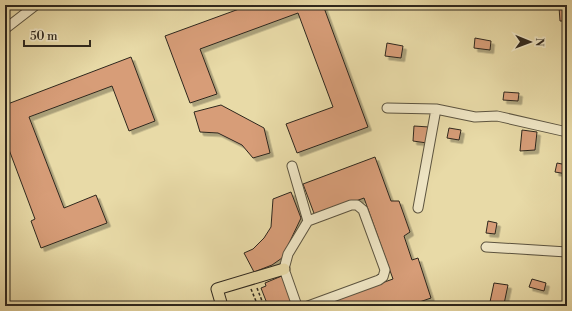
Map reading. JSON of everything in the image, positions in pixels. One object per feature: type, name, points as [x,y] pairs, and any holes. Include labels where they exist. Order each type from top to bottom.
[{"type":"main road","points":[[222,306],[217,289],[284,269]]},
{"type":"street","points":[[5,29],[36,5]]},
{"type":"street","points":[[386,108],[436,109],[475,117],[497,116],[567,132]]},
{"type":"street","points":[[418,208],[436,109]]},
{"type":"street","points":[[292,166],[308,221]]},
{"type":"street","points":[[297,306],[284,269],[288,254],[308,221],[351,205],[357,205],[363,210],[385,270],[383,277],[379,280],[308,306]]},
{"type":"street","points":[[567,246],[567,258]]},
{"type":"street","points":[[486,247],[566,252]]},
{"type":"path","points":[[251,279],[258,306]]},
{"type":"path","points":[[251,279],[264,306]]},
{"type":"building","points":[[250,5],[323,5],[368,127],[297,153],[286,124],[333,107],[298,13],[200,49],[217,94],[190,103],[165,36]]},
{"type":"building","points":[[567,6],[567,21],[560,21],[559,7]]},
{"type":"building","points":[[475,38],[491,41],[490,50],[474,48]]},
{"type":"building","points":[[387,43],[403,46],[401,58],[385,56]]},
{"type":"building","points":[[131,57],[155,121],[129,131],[112,86],[29,117],[64,208],[96,195],[107,223],[41,248],[31,221],[35,219],[5,139],[5,105]]},
{"type":"building","points":[[504,92],[519,93],[518,101],[503,100]]},
{"type":"building","points":[[221,105],[264,128],[270,153],[253,158],[242,145],[218,133],[200,132],[194,112]]},
{"type":"building","points":[[414,126],[429,127],[427,143],[413,141]]},
{"type":"building","points":[[449,128],[461,130],[459,140],[447,138]]},
{"type":"building","points":[[522,130],[537,132],[535,150],[520,151]]},
{"type":"building","points":[[375,157],[391,201],[399,201],[410,232],[404,236],[412,260],[418,258],[431,298],[408,306],[317,306],[393,279],[364,198],[315,216],[303,184]]},
{"type":"building","points":[[557,163],[567,165],[567,174],[555,172]]},
{"type":"building","points":[[291,192],[301,218],[282,258],[272,265],[254,272],[244,253],[253,249],[264,238],[271,227],[273,199]]},
{"type":"building","points":[[488,221],[497,223],[495,234],[486,233]]},
{"type":"building","points":[[284,275],[295,306],[268,306],[261,288],[266,286],[265,283]]},
{"type":"building","points":[[532,279],[546,283],[544,291],[529,287]]},
{"type":"building","points":[[494,283],[508,285],[504,304],[490,302]]}]
